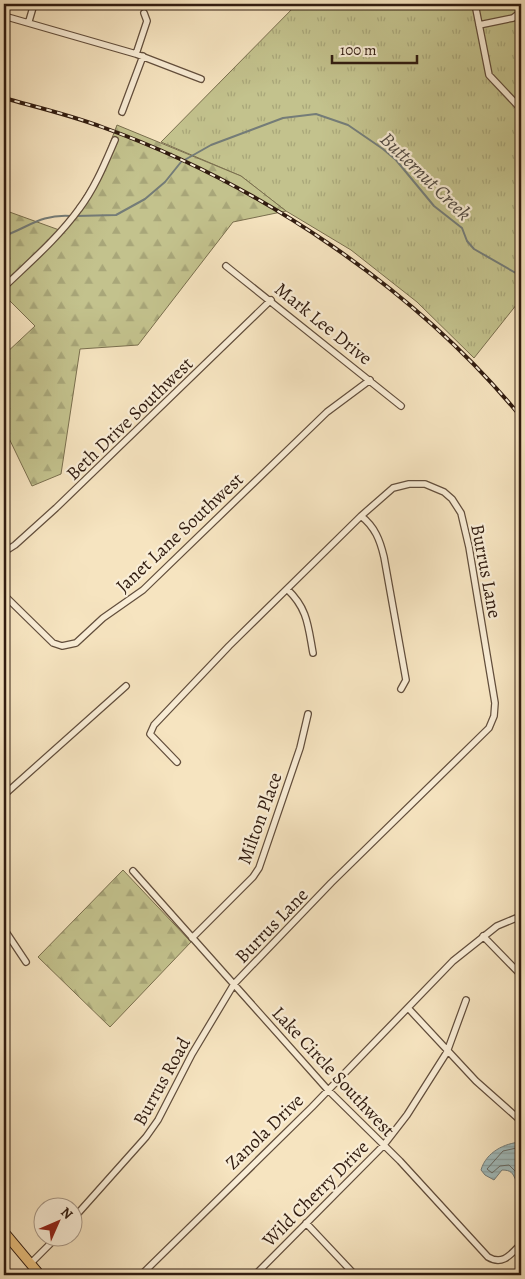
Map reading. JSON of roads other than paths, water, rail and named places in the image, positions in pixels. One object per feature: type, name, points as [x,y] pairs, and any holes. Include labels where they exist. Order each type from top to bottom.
[{"type":"main road","points":[[4,1232],[40,1275]]},
{"type":"street","points":[[28,21],[34,4]]},
{"type":"street","points":[[475,4],[489,75],[521,109]]},
{"type":"street","points":[[478,25],[513,18],[521,12]]},
{"type":"street","points":[[136,54],[148,21],[144,13]]},
{"type":"street","points":[[4,16],[28,21],[143,56],[201,79]]},
{"type":"street","points":[[122,112],[143,56]]},
{"type":"street","points":[[4,287],[58,234],[79,209],[92,190],[115,140]]},
{"type":"street","name":"Mark Lee Drive","points":[[226,266],[271,300],[401,406]]},
{"type":"street","name":"Beth Drive Southwest","points":[[4,552],[15,545],[56,508],[271,300]]},
{"type":"street","name":"Janet Lane Southwest","points":[[4,595],[53,643],[62,646],[76,643],[102,618],[143,590],[327,412],[370,380]]},
{"type":"street","name":"Burrus Lane","points":[[177,762],[150,734],[154,726],[229,646],[361,516],[393,488],[409,484],[425,484],[444,492],[452,500],[461,514],[469,547],[495,704],[494,716],[489,728],[479,740],[331,884],[234,984],[228,995]]},
{"type":"street","points":[[361,516],[374,529],[384,557],[406,680],[401,689]]},
{"type":"street","points":[[287,589],[297,599],[306,615],[313,653]]},
{"type":"street","points":[[4,795],[126,686]]},
{"type":"street","name":"Milton Place","points":[[192,938],[253,877],[259,868],[297,757],[308,714]]},
{"type":"street","name":"Lake Circle Southwest","points":[[134,871],[328,1090],[382,1146],[400,1161],[488,1257],[498,1262],[504,1260],[521,1244]]},
{"type":"street","name":"Zanola Drive","points":[[141,1275],[409,1009],[453,961],[497,926],[521,916]]},
{"type":"street","points":[[4,929],[26,962]]},
{"type":"street","points":[[483,936],[521,975]]},
{"type":"street","name":"Burrus Road","points":[[82,1209],[146,1137],[165,1110],[188,1062],[228,995]]},
{"type":"street","name":"Wild Cherry Drive","points":[[255,1275],[382,1146],[407,1115],[447,1052],[466,1000]]},
{"type":"street","points":[[409,1009],[476,1082],[521,1121]]},
{"type":"street","points":[[306,1223],[355,1275]]},
{"type":"street","points":[[30,1264],[48,1246]]},
{"type":"water","points":[[521,1142],[521,1181],[516,1181],[511,1172],[505,1170],[502,1170],[494,1180],[485,1175],[481,1170],[483,1164],[492,1153],[509,1144]]},
{"type":"waterway","name":"Butternut Creek","points":[[76,216],[116,215],[145,199],[165,182],[181,162],[211,145],[283,118],[316,114],[348,125],[383,149],[396,160],[434,206],[462,228],[467,241],[474,249],[521,276]]},
{"type":"waterway","name":"Butternut Creek","points":[[4,236],[43,219],[71,216]]},
{"type":"railway","points":[[4,98],[90,123],[160,150],[219,178],[275,210],[331,245],[383,284],[433,326],[479,370],[521,417]]}]
